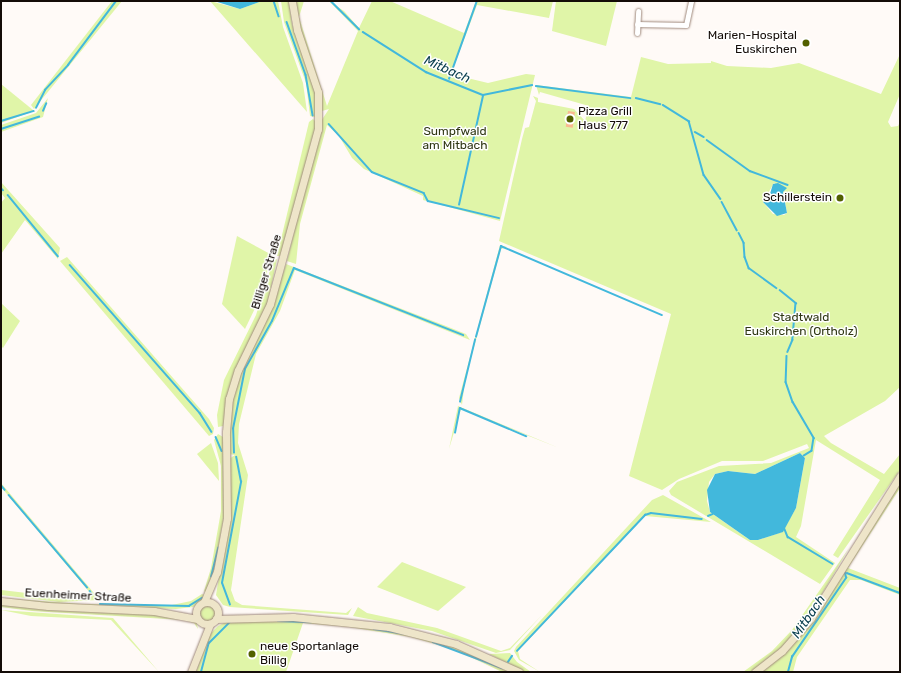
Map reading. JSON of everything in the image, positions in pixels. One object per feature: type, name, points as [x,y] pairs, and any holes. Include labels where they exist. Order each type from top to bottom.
[{"type":"main road","name":"Billiger Straße","points":[[213,621],[216,607],[217,572],[228,500],[226,432],[229,399],[238,370],[270,304],[319,123],[316,84],[296,26],[292,1]]},
{"type":"main road","points":[[755,672],[782,651],[811,618],[885,497],[900,476]]},
{"type":"main road","points":[[885,497],[900,481]]},
{"type":"main road","name":"Billiger Straße","points":[[204,602],[217,572]]},
{"type":"main road","name":"Euenheimer Straße","points":[[1,600],[48,606],[154,611],[198,607]]},
{"type":"main road","points":[[196,654],[198,607],[204,602],[216,607],[264,616],[354,621],[413,631],[462,646],[519,672]]},
{"type":"main road","name":"Euenheimer Straße","points":[[154,611],[198,620],[213,621],[264,616]]},
{"type":"main road","points":[[191,672],[196,654],[213,621]]},
{"type":"street","points":[[638,24],[686,25],[691,1]]},
{"type":"street","points":[[637,33],[638,11]]},
{"type":"green space","points":[[112,1],[122,1],[34,109],[31,105]]},
{"type":"green space","points":[[210,1],[240,9],[262,1],[278,1],[283,27],[303,83],[307,112]]},
{"type":"green space","points":[[281,1],[289,1],[292,24],[315,90],[317,116],[314,117],[310,116],[306,83],[284,22]]},
{"type":"green space","name":"Sumpfwald am Mitbach","points":[[294,1],[304,1],[299,17],[327,106],[358,31],[329,1],[344,11],[359,28],[372,1],[390,1],[464,33],[476,1],[553,1],[549,18],[477,5],[453,69],[463,77],[488,83],[526,74],[535,75],[500,221],[423,200],[423,196],[364,169],[352,158],[339,136],[327,125],[300,224],[296,264],[287,261],[321,121],[329,109],[322,111],[317,79],[299,29]]},
{"type":"green space","points":[[556,1],[617,1],[606,46],[552,31]]},
{"type":"green space","name":"Stadtwald Euskirchen (Ortholz)","points":[[900,54],[900,94],[888,122],[891,127],[898,126],[900,122],[900,387],[885,401],[824,436],[831,443],[884,474],[900,454],[900,470],[838,558],[833,555],[880,480],[816,440],[801,526],[796,537],[835,563],[820,584],[671,495],[669,491],[677,482],[719,466],[771,463],[809,448],[807,444],[763,461],[722,461],[679,479],[662,490],[629,476],[671,314],[499,241],[522,139],[525,128],[529,127],[536,101],[533,96],[538,98],[538,102],[574,109],[585,121],[589,106],[540,92],[539,95],[536,85],[631,97],[641,57],[668,64],[711,63],[711,61],[727,66],[771,68],[799,63],[881,94]],"holes":[[[774,183],[783,191],[787,213],[784,215],[773,214],[763,202]],[[800,453],[805,458],[796,508],[782,532],[758,540],[750,540],[710,512],[707,501],[709,482],[715,474],[728,471],[755,474]]]},
{"type":"green space","points":[[1,84],[33,110],[34,111],[1,123]]},
{"type":"green space","points":[[48,98],[43,117],[1,132],[1,125],[36,113]]},
{"type":"green space","points":[[313,119],[317,123],[281,256],[277,256],[309,122]]},
{"type":"green space","points":[[1,182],[60,248],[58,259],[25,220],[1,254],[1,203],[5,198],[1,193]]},
{"type":"green space","points":[[237,236],[272,255],[258,302],[245,329],[222,304]]},
{"type":"green space","points":[[500,245],[507,247],[501,249],[499,256],[465,380],[462,405],[459,398]]},
{"type":"green space","points":[[67,257],[209,419],[214,428],[213,434],[209,436],[60,261]]},
{"type":"green space","points":[[277,259],[267,307],[242,356],[223,426],[218,427],[217,415],[224,380],[256,315],[273,261]]},
{"type":"green space","points":[[286,264],[466,334],[470,340],[295,270],[280,311],[256,354],[239,424],[238,443],[248,475],[231,590],[235,601],[242,605],[346,613],[352,608],[348,615],[230,607],[223,605],[216,595],[229,517],[229,459],[235,455],[229,454],[228,430],[234,388],[269,315]]},
{"type":"green space","points":[[1,303],[20,321],[3,348],[1,346]]},
{"type":"green space","points":[[458,406],[559,448],[461,409],[449,449]]},
{"type":"green space","points":[[218,434],[223,437],[226,505],[214,572],[206,593],[204,591],[211,568],[221,511],[221,466],[214,440]]},
{"type":"green space","points":[[211,443],[218,463],[219,481],[197,454]]},
{"type":"green space","points":[[1,483],[99,599],[98,600],[59,602],[1,595],[1,590],[87,599],[91,594],[1,487]]},
{"type":"green space","points":[[900,483],[900,488],[848,568],[900,588],[900,595],[861,580],[850,580],[797,657],[793,672],[760,672],[786,651]]},
{"type":"green space","points":[[663,495],[711,522],[645,516],[518,651],[520,659],[540,672],[519,660],[514,651],[516,647],[652,500]]},
{"type":"green space","points":[[849,548],[813,609],[789,641],[763,664],[750,672],[743,672],[772,651],[792,630]]},
{"type":"green space","points":[[402,562],[466,587],[438,611],[377,587]]},
{"type":"green space","points":[[202,594],[207,596],[193,607],[176,609],[52,604],[1,598],[82,604],[172,605],[191,601]]},
{"type":"green space","points":[[1,603],[169,614],[196,620],[198,629],[194,623],[184,620],[32,611],[1,607]]},
{"type":"green space","points":[[207,604],[213,607],[216,613],[213,619],[207,622],[201,619],[198,613],[201,607]]},
{"type":"green space","points":[[358,607],[367,613],[437,628],[501,651],[510,648],[542,615],[510,650],[496,653],[432,631],[353,616]]},
{"type":"green space","points":[[1,610],[113,618],[159,672],[111,620],[31,616]]},
{"type":"green space","name":"neue Sportanlage Billig","points":[[268,618],[384,628],[442,642],[513,672],[502,672],[456,650],[411,637],[349,627],[303,623],[286,672],[196,672],[209,635],[218,626],[226,622]]},
{"type":"green space","points":[[510,653],[517,662],[531,672],[525,672],[489,654]]},
{"type":"water","points":[[214,1],[262,1],[240,9]]},
{"type":"water","points":[[778,183],[787,188],[783,192],[787,213],[777,216],[763,202],[769,197],[773,184]]},
{"type":"water","points":[[800,453],[805,458],[796,508],[783,532],[758,540],[750,540],[710,512],[707,490],[715,474],[728,471],[755,474]]},
{"type":"building","points":[[568,111],[575,112],[573,128],[566,127]]},
{"type":"waterway","points":[[36,108],[45,90],[68,65],[116,1]]},
{"type":"waterway","points":[[274,1],[279,16]]},
{"type":"waterway","name":"Mitbach","points":[[331,1],[359,29]]},
{"type":"waterway","points":[[449,79],[477,1]]},
{"type":"waterway","points":[[287,22],[306,75],[313,115]]},
{"type":"waterway","name":"Mitbach","points":[[363,32],[426,72],[483,95],[532,85]]},
{"type":"waterway","name":"Mitbach","points":[[536,86],[630,98]]},
{"type":"waterway","points":[[459,205],[483,96]]},
{"type":"waterway","name":"Mitbach","points":[[636,98],[660,104]]},
{"type":"waterway","points":[[43,111],[46,104]]},
{"type":"waterway","name":"Mitbach","points":[[663,105],[689,121],[704,175],[721,199]]},
{"type":"waterway","points":[[1,121],[33,111]]},
{"type":"waterway","points":[[1,129],[39,117]]},
{"type":"waterway","points":[[329,124],[372,172],[424,193],[428,201],[499,218]]},
{"type":"waterway","points":[[695,132],[704,137]]},
{"type":"waterway","points":[[707,140],[750,171],[788,185]]},
{"type":"waterway","points":[[8,195],[58,256]]},
{"type":"waterway","name":"Mitbach","points":[[722,202],[737,230]]},
{"type":"waterway","name":"Mitbach","points":[[739,233],[744,243],[745,257],[749,268],[777,288]]},
{"type":"waterway","points":[[476,337],[501,246],[662,315]]},
{"type":"waterway","points":[[70,265],[200,413],[212,432]]},
{"type":"waterway","points":[[234,453],[233,429],[245,369],[272,321],[294,268],[463,335]]},
{"type":"waterway","name":"Mitbach","points":[[780,290],[796,303],[793,340],[788,352]]},
{"type":"waterway","points":[[460,402],[475,340]]},
{"type":"waterway","name":"Mitbach","points":[[787,356],[786,382],[793,402],[814,438],[812,451],[804,456]]},
{"type":"waterway","points":[[455,433],[460,408],[526,436]]},
{"type":"waterway","points":[[216,437],[222,451]]},
{"type":"waterway","points":[[230,605],[222,583],[241,482],[236,457]]},
{"type":"waterway","points":[[1,485],[5,490]]},
{"type":"waterway","points":[[9,495],[87,587]]},
{"type":"waterway","points":[[517,651],[645,515],[651,513],[702,519]]},
{"type":"waterway","points":[[708,516],[713,514]]},
{"type":"waterway","name":"Mitbach","points":[[784,527],[788,537],[833,564]]},
{"type":"waterway","points":[[211,577],[218,548]]},
{"type":"waterway","name":"Mitbach","points":[[788,672],[792,657],[846,578],[845,573]]},
{"type":"waterway","points":[[847,573],[900,593]]},
{"type":"waterway","points":[[100,604],[189,606],[202,598]]},
{"type":"waterway","points":[[201,672],[209,643],[231,621]]},
{"type":"waterway","points":[[278,621],[311,622]]},
{"type":"waterway","points":[[374,629],[404,634]]},
{"type":"waterway","points":[[433,642],[502,668]]},
{"type":"waterway","points":[[508,662],[512,656]]},
{"type":"place","name":"Marien-Hospital Euskirchen","points":[[806,43]]},
{"type":"place","name":"Pizza Grill Haus 777","points":[[570,119]]},
{"type":"place","name":"Schillerstein","points":[[840,198]]},
{"type":"place","name":"neue Sportanlage Billig","points":[[252,654]]}]
